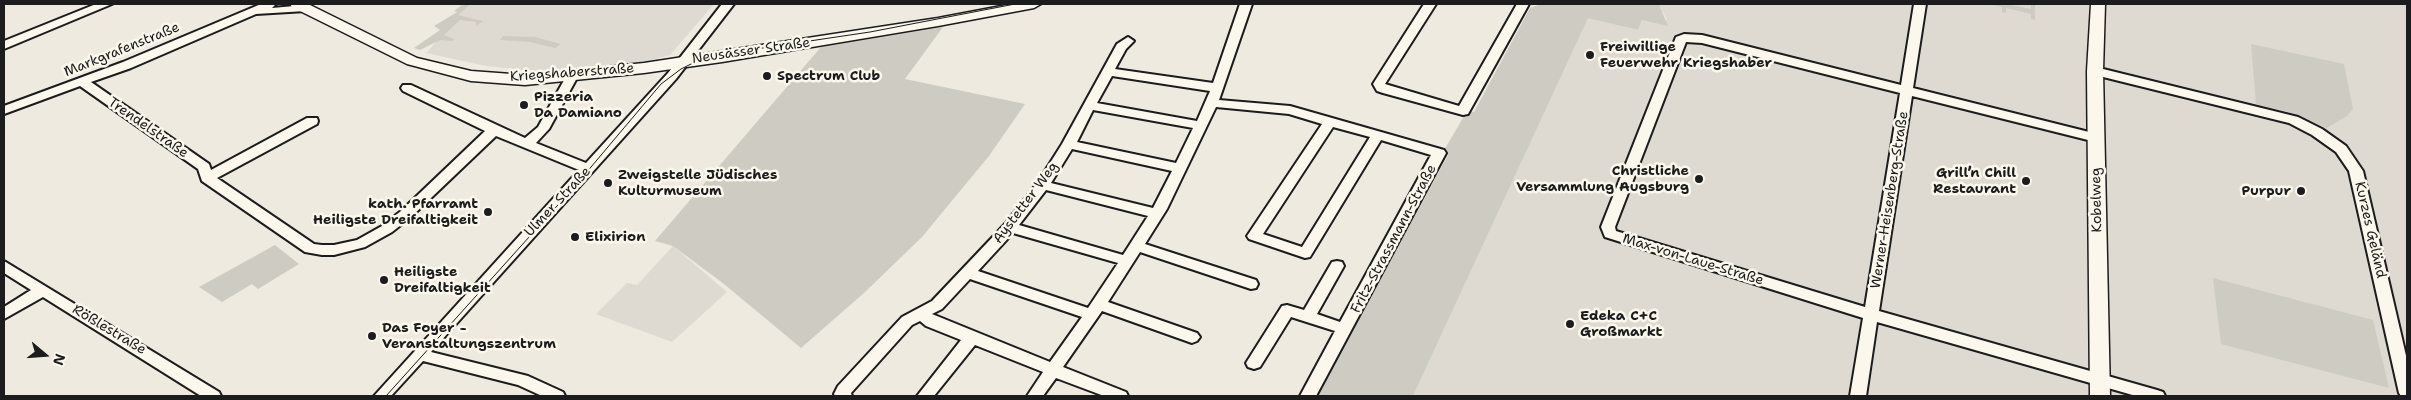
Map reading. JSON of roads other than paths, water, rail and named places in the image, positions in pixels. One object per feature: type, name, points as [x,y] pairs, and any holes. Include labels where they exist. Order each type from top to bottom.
[{"type":"main road","name":"Neusässer Straße","points":[[682,61],[724,48],[875,24],[984,4]]},
{"type":"main road","name":"Neusässer Straße","points":[[682,61],[869,34],[1034,4]]},
{"type":"main road","name":"Kobelweg","points":[[2098,4],[2095,72],[2100,388]]},
{"type":"main road","name":"Kriegshaberstraße","points":[[302,6],[412,60],[442,70],[470,76],[516,79],[572,76],[682,61]]},
{"type":"street","points":[[4,45],[91,6],[106,4]]},
{"type":"street","name":"Markgrafenstraße","points":[[4,110],[82,82],[270,4]]},
{"type":"street","name":"Ulmer Straße","points":[[382,396],[672,76],[728,4]]},
{"type":"street","points":[[1036,396],[1096,310],[1157,214],[1181,169],[1212,103],[1246,4]]},
{"type":"street","points":[[1430,4],[1379,84],[1381,88],[1387,90],[1464,111],[1523,4]]},
{"type":"street","name":"Werner-Heisenberg-Straße","points":[[1858,396],[1908,90],[1920,4]]},
{"type":"street","name":"Markgrafenstraße","points":[[249,14],[302,6]]},
{"type":"street","name":"Max-von-Laue-Straße","points":[[2096,138],[1702,39],[1684,38],[1680,40],[1608,227],[1610,234],[1621,239],[1872,314],[2100,388]]},
{"type":"street","name":"Aystetter Weg","points":[[844,396],[842,394],[844,390],[901,328],[908,321],[937,306],[1010,227],[1043,185],[1091,106],[1121,48],[1128,41]]},
{"type":"street","points":[[1108,72],[1218,88]]},
{"type":"street","name":"Kurzes Geländ","points":[[2095,72],[2293,120],[2317,132],[2340,149],[2356,171],[2407,393]]},
{"type":"street","points":[[527,144],[543,129],[572,76]]},
{"type":"street","name":"Trendelstraße","points":[[82,82],[204,168],[207,178],[310,248],[322,250],[334,250],[372,239],[406,214],[494,130]]},
{"type":"street","points":[[407,88],[494,130],[588,169]]},
{"type":"street","name":"Fritz-Strassmann-Straße","points":[[1212,103],[1290,110],[1439,153],[1346,330],[1308,396]]},
{"type":"street","points":[[1091,106],[1202,126]]},
{"type":"street","points":[[207,178],[312,121]]},
{"type":"street","points":[[1330,122],[1254,236],[1305,253],[1377,136]]},
{"type":"street","points":[[1069,144],[1181,169]]},
{"type":"street","points":[[1043,185],[1157,214]]},
{"type":"street","points":[[1010,227],[1128,261]]},
{"type":"street","points":[[1137,246],[1251,284]]},
{"type":"street","name":"Rößlestraße","points":[[4,266],[214,396]]},
{"type":"street","points":[[1308,317],[1336,266]]},
{"type":"street","points":[[969,273],[1192,337]]},
{"type":"street","points":[[4,314],[43,290]]},
{"type":"street","name":"Fritz-Strassmann-Straße","points":[[1254,363],[1287,310],[1346,330]]},
{"type":"street","points":[[920,314],[930,322],[971,339],[1120,396]]},
{"type":"street","points":[[925,396],[971,339]]},
{"type":"street","points":[[420,355],[522,380],[557,396]]},
{"type":"street","points":[[2100,388],[2157,396]]},
{"type":"tram line","points":[[386,396],[575,186],[661,84],[681,69],[701,59],[722,54],[870,32],[1015,4]]},
{"type":"place","name":"Freiwillige Feuerwehr Kriegshaber","points":[[1590,55]]},
{"type":"place","name":"Spectrum Club","points":[[767,76]]},
{"type":"place","name":"Pizzeria Da Damiano","points":[[524,105]]},
{"type":"place","name":"Christliche Versammlung Augsburg","points":[[1699,179]]},
{"type":"place","name":"Grill’n Chill Restaurant","points":[[2026,181]]},
{"type":"place","name":"Zweigstelle Jüdisches Kulturmuseum","points":[[608,183]]},
{"type":"place","name":"Purpur","points":[[2301,191]]},
{"type":"place","name":"kath. Pfarramt Heiligste Dreifaltigkeit","points":[[488,212]]},
{"type":"place","name":"Elixirion","points":[[575,237]]},
{"type":"place","name":"Heiligste Dreifaltigkeit","points":[[384,280]]},
{"type":"place","name":"Edeka C+C Großmarkt","points":[[1570,324]]},
{"type":"place","name":"Das Foyer - Veranstaltungszentrum","points":[[372,336]]}]
